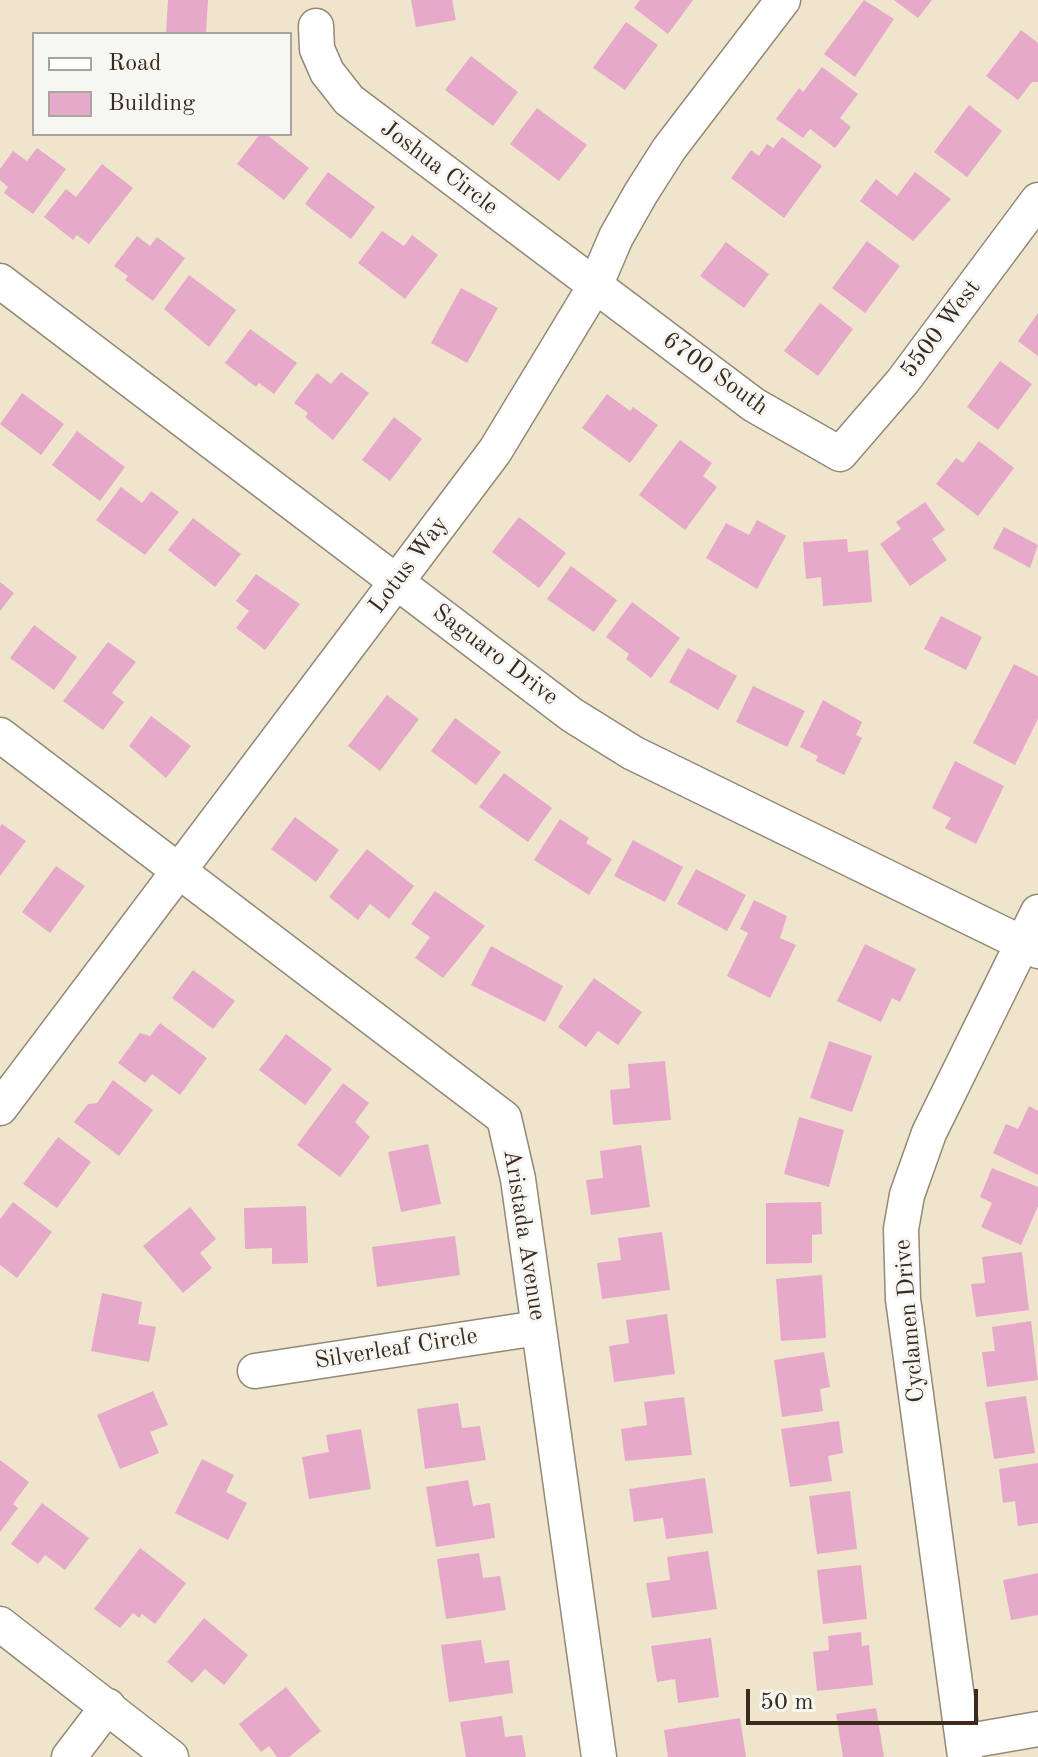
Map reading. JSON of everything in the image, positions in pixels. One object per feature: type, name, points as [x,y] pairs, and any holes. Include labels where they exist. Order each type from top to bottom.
[{"type":"street","name":"Lotus Way","points":[[0,1108],[495,451],[595,286],[616,237],[669,149],[783,0]]},
{"type":"street","name":"Joshua Circle","points":[[316,26],[317,49],[327,72],[349,100],[595,286]]},
{"type":"street","name":"5500 West","points":[[840,454],[903,381],[1038,200]]},
{"type":"street","name":"Saguaro Drive","points":[[0,281],[572,715],[633,753],[1030,947]]},
{"type":"street","name":"6700 South","points":[[595,286],[754,405],[840,454]]},
{"type":"street","name":"Aristada Avenue","points":[[0,735],[504,1118],[518,1179],[599,1757]]},
{"type":"street","name":"Cyclamen Drive","points":[[964,1750],[903,1299],[901,1229],[907,1195],[929,1133],[1030,947],[1038,912]]},
{"type":"street","name":"Silverleaf Circle","points":[[255,1371],[538,1328]]},
{"type":"street","points":[[0,1624],[171,1757]]},
{"type":"street","points":[[69,1757],[108,1706]]},
{"type":"street","points":[[964,1750],[1038,1729]]},
{"type":"building","points":[[168,0],[208,0],[206,32],[166,32]]},
{"type":"building","points":[[411,0],[452,0],[456,20],[416,27]]},
{"type":"building","points":[[640,0],[693,0],[668,34],[634,8]]},
{"type":"building","points":[[864,0],[894,19],[855,77],[824,54]]},
{"type":"building","points":[[894,0],[932,0],[918,18]]},
{"type":"building","points":[[626,22],[658,45],[625,90],[593,68]]},
{"type":"building","points":[[1021,30],[1038,43],[1038,82],[1032,82],[1018,100],[986,76]]},
{"type":"building","points":[[471,56],[518,92],[493,126],[445,90]]},
{"type":"building","points":[[822,67],[858,94],[840,118],[851,127],[835,148],[810,129],[803,138],[776,119],[799,88],[803,92]]},
{"type":"building","points":[[969,105],[1002,131],[967,177],[934,152]]},
{"type":"building","points":[[537,108],[587,145],[559,181],[510,144]]},
{"type":"building","points":[[258,136],[269,136],[309,168],[284,200],[237,164]]},
{"type":"building","points":[[782,137],[822,166],[784,218],[731,178],[751,150],[759,156],[767,144],[773,148]]},
{"type":"building","points":[[37,148],[66,169],[33,214],[4,193],[8,187],[0,180],[0,169],[13,151],[27,161]]},
{"type":"building","points":[[102,164],[133,188],[89,244],[77,235],[73,240],[44,217],[66,189],[76,197]]},
{"type":"building","points":[[328,172],[375,207],[351,239],[305,204]]},
{"type":"building","points":[[915,172],[951,199],[913,241],[860,201],[876,179],[897,196]]},
{"type":"building","points":[[382,231],[404,246],[412,235],[438,255],[405,299],[358,263]]},
{"type":"building","points":[[137,236],[150,246],[157,237],[185,258],[153,301],[125,280],[128,276],[114,266]]},
{"type":"building","points":[[867,241],[900,266],[865,313],[832,288]]},
{"type":"building","points":[[726,242],[769,274],[744,308],[700,276]]},
{"type":"building","points":[[189,275],[236,310],[209,347],[164,309]]},
{"type":"building","points":[[461,288],[498,308],[467,363],[431,343]]},
{"type":"building","points":[[820,303],[853,329],[818,376],[784,351]]},
{"type":"building","points":[[1038,313],[1038,356],[1018,341]]},
{"type":"building","points":[[250,329],[297,363],[274,394],[259,383],[256,387],[225,363]]},
{"type":"building","points":[[1000,361],[1032,384],[998,430],[967,407]]},
{"type":"building","points":[[341,372],[369,393],[333,440],[305,417],[308,413],[294,403],[317,373],[331,384]]},
{"type":"building","points":[[22,393],[64,424],[41,455],[0,424]]},
{"type":"building","points":[[607,394],[630,411],[633,407],[658,425],[630,463],[582,428]]},
{"type":"building","points":[[394,417],[422,439],[390,481],[362,460]]},
{"type":"building","points":[[77,431],[125,467],[100,501],[52,465]]},
{"type":"building","points":[[680,440],[712,463],[703,476],[717,487],[685,530],[639,495]]},
{"type":"building","points":[[979,441],[1014,468],[978,516],[936,484],[956,458],[963,463]]},
{"type":"building","points":[[121,487],[142,503],[151,491],[179,512],[145,555],[96,520]]},
{"type":"building","points":[[925,502],[945,530],[932,539],[947,560],[910,586],[880,544],[901,529],[896,522]]},
{"type":"building","points":[[519,517],[566,553],[539,588],[492,552]]},
{"type":"building","points":[[193,518],[241,554],[215,587],[168,550]]},
{"type":"building","points":[[757,520],[786,536],[757,589],[706,558],[726,523],[749,535]]},
{"type":"building","points":[[1004,527],[1038,545],[1030,568],[993,548]]},
{"type":"building","points":[[847,539],[848,552],[868,550],[872,602],[823,606],[821,577],[806,579],[803,542]]},
{"type":"building","points":[[571,566],[617,600],[594,632],[547,599]]},
{"type":"building","points":[[256,574],[300,604],[265,650],[236,628],[249,611],[236,601]]},
{"type":"building","points":[[0,582],[14,593],[0,611]]},
{"type":"building","points":[[632,602],[680,638],[651,678],[626,659],[629,654],[606,637]]},
{"type":"building","points":[[941,616],[982,637],[966,670],[924,649]]},
{"type":"building","points":[[34,625],[77,657],[54,690],[10,658]]},
{"type":"building","points":[[108,642],[136,662],[112,693],[124,702],[103,730],[63,701]]},
{"type":"building","points":[[688,648],[737,676],[718,710],[669,682]]},
{"type":"building","points":[[1014,664],[1038,676],[1038,719],[1015,765],[973,743]]},
{"type":"building","points":[[753,686],[805,711],[787,747],[736,722]]},
{"type":"building","points":[[387,695],[419,719],[380,771],[348,746]]},
{"type":"building","points":[[823,700],[862,722],[856,735],[862,738],[844,775],[816,761],[818,756],[800,747]]},
{"type":"building","points":[[151,716],[191,746],[166,778],[129,746]]},
{"type":"building","points":[[455,718],[501,752],[476,785],[431,751]]},
{"type":"building","points":[[955,761],[1004,786],[976,844],[945,828],[951,818],[932,808]]},
{"type":"building","points":[[504,773],[552,808],[528,842],[479,807]]},
{"type":"building","points":[[295,817],[339,850],[316,882],[271,849]]},
{"type":"building","points":[[560,819],[589,838],[586,843],[612,859],[589,895],[534,860]]},
{"type":"building","points":[[2,824],[26,841],[0,876],[0,827]]},
{"type":"building","points":[[633,840],[683,867],[665,902],[614,876]]},
{"type":"building","points":[[367,849],[414,886],[389,919],[370,904],[358,920],[329,897]]},
{"type":"building","points":[[56,866],[85,886],[50,933],[22,912]]},
{"type":"building","points":[[696,869],[746,895],[727,931],[677,904]]},
{"type":"building","points":[[435,891],[485,926],[443,978],[415,958],[430,937],[411,924]]},
{"type":"building","points":[[754,900],[787,916],[780,938],[796,945],[770,998],[727,976],[748,933],[740,929]]},
{"type":"building","points":[[865,944],[916,969],[900,1002],[892,998],[881,1022],[837,1001]]},
{"type":"building","points":[[491,946],[563,986],[545,1022],[471,985]]},
{"type":"building","points":[[193,970],[235,1001],[213,1029],[172,998]]},
{"type":"building","points":[[594,978],[642,1012],[618,1045],[598,1031],[586,1047],[558,1027]]},
{"type":"building","points":[[160,1023],[207,1058],[180,1095],[152,1074],[145,1083],[118,1063],[140,1033],[150,1036]]},
{"type":"building","points":[[286,1034],[332,1069],[305,1105],[259,1070]]},
{"type":"building","points":[[829,1041],[872,1056],[852,1112],[810,1098]]},
{"type":"building","points":[[665,1061],[671,1120],[613,1125],[610,1090],[630,1088],[628,1064]]},
{"type":"building","points":[[113,1080],[153,1110],[119,1156],[74,1122],[88,1104],[97,1103]]},
{"type":"building","points":[[343,1083],[369,1103],[355,1122],[370,1137],[340,1177],[297,1145]]},
{"type":"building","points":[[1029,1106],[1038,1111],[1038,1175],[993,1153],[1006,1124],[1018,1129]]},
{"type":"building","points":[[799,1117],[844,1130],[829,1187],[784,1174]]},
{"type":"building","points":[[58,1137],[91,1162],[57,1208],[23,1184]]},
{"type":"building","points":[[428,1144],[441,1204],[401,1212],[388,1152]]},
{"type":"building","points":[[641,1145],[650,1207],[591,1215],[586,1180],[603,1178],[600,1151]]},
{"type":"building","points":[[992,1168],[1038,1187],[1038,1206],[1021,1245],[981,1227],[992,1203],[980,1197]]},
{"type":"building","points":[[13,1202],[52,1232],[17,1278],[0,1265],[0,1219]]},
{"type":"building","points":[[821,1202],[822,1234],[812,1235],[812,1263],[766,1264],[766,1203]]},
{"type":"building","points":[[306,1206],[308,1263],[272,1264],[272,1248],[245,1249],[244,1208]]},
{"type":"building","points":[[190,1207],[216,1239],[200,1253],[212,1268],[183,1293],[143,1246]]},
{"type":"building","points":[[662,1232],[670,1290],[602,1299],[597,1263],[621,1260],[618,1238]]},
{"type":"building","points":[[455,1236],[460,1275],[377,1287],[372,1247]]},
{"type":"building","points":[[1022,1252],[1029,1310],[976,1317],[971,1284],[985,1283],[982,1257]]},
{"type":"building","points":[[822,1275],[826,1338],[781,1341],[776,1279]]},
{"type":"building","points":[[102,1293],[142,1302],[138,1324],[156,1327],[149,1362],[91,1351]]},
{"type":"building","points":[[667,1314],[675,1374],[614,1382],[609,1346],[629,1343],[626,1320]]},
{"type":"building","points":[[1031,1321],[1038,1380],[987,1387],[982,1352],[995,1351],[992,1327]]},
{"type":"building","points":[[824,1352],[830,1387],[820,1389],[823,1411],[782,1417],[774,1360]]},
{"type":"building","points":[[153,1391],[168,1425],[150,1432],[159,1453],[120,1469],[97,1415]]},
{"type":"building","points":[[1026,1396],[1035,1453],[994,1459],[985,1402]]},
{"type":"building","points":[[684,1397],[692,1455],[625,1461],[621,1429],[647,1425],[644,1402]]},
{"type":"building","points":[[458,1403],[462,1428],[480,1426],[486,1460],[425,1469],[417,1409]]},
{"type":"building","points":[[839,1421],[843,1453],[828,1456],[832,1481],[790,1487],[781,1429]]},
{"type":"building","points":[[361,1429],[371,1489],[309,1499],[302,1457],[329,1452],[326,1435]]},
{"type":"building","points":[[202,1459],[234,1475],[226,1492],[247,1503],[228,1540],[175,1513]]},
{"type":"building","points":[[0,1460],[29,1482],[13,1504],[18,1508],[0,1532]]},
{"type":"building","points":[[1038,1463],[1038,1523],[1018,1526],[1015,1501],[1003,1503],[999,1469]]},
{"type":"building","points":[[705,1478],[713,1533],[666,1539],[663,1518],[634,1522],[629,1489]]},
{"type":"building","points":[[468,1480],[473,1506],[490,1503],[495,1538],[436,1547],[426,1487]]},
{"type":"building","points":[[850,1491],[857,1549],[817,1554],[809,1496]]},
{"type":"building","points":[[42,1503],[89,1538],[65,1570],[45,1555],[38,1564],[11,1544]]},
{"type":"building","points":[[140,1548],[186,1583],[155,1624],[142,1614],[139,1618],[133,1613],[120,1628],[94,1609]]},
{"type":"building","points":[[708,1551],[717,1609],[652,1618],[646,1583],[670,1580],[667,1557]]},
{"type":"building","points":[[479,1553],[483,1578],[500,1576],[506,1610],[446,1619],[437,1559]]},
{"type":"building","points":[[861,1565],[867,1619],[823,1624],[817,1570]]},
{"type":"building","points":[[1038,1573],[1038,1615],[1011,1620],[1003,1580]]},
{"type":"building","points":[[204,1618],[248,1655],[224,1685],[205,1669],[192,1683],[167,1662]]},
{"type":"building","points":[[861,1632],[862,1646],[869,1645],[873,1685],[817,1691],[813,1652],[829,1650],[828,1636]]},
{"type":"building","points":[[711,1638],[719,1697],[678,1703],[675,1679],[657,1682],[651,1646]]},
{"type":"building","points":[[481,1640],[485,1663],[509,1660],[513,1693],[449,1702],[441,1645]]},
{"type":"building","points":[[286,1687],[321,1731],[289,1757],[277,1757],[269,1746],[261,1752],[239,1724]]},
{"type":"building","points":[[876,1708],[884,1757],[843,1757],[836,1714]]},
{"type":"building","points":[[502,1716],[505,1737],[522,1735],[526,1757],[466,1757],[460,1722]]},
{"type":"building","points":[[740,1718],[746,1757],[668,1757],[664,1730]]}]
